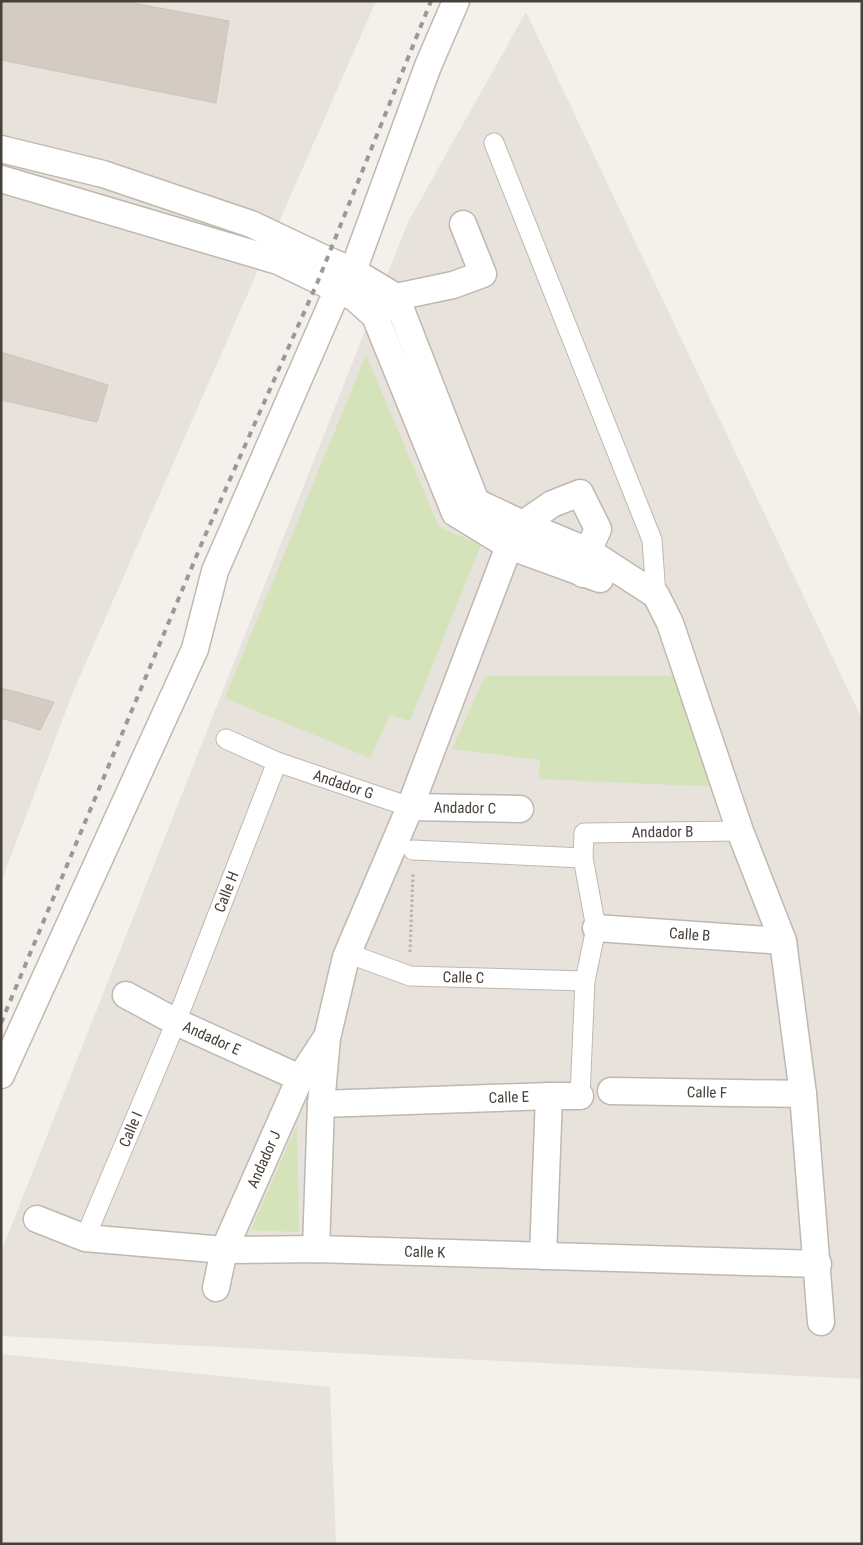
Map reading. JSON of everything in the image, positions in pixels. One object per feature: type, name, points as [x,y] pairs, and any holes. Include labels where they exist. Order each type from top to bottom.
[{"type":"street","points":[[1,1075],[195,649],[215,571],[345,280],[428,66],[456,1]]},
{"type":"street","points":[[494,143],[652,540],[656,594],[670,622],[740,831],[783,941],[803,1094],[818,1264],[821,1322]]},
{"type":"street","points":[[1,148],[103,174],[251,224],[325,260],[345,280],[355,298],[376,316],[455,513],[509,546],[586,562]]},
{"type":"street","points":[[1,179],[345,280],[396,297],[453,286],[483,274],[463,224]]},
{"type":"street","points":[[376,316],[396,297]]},
{"type":"street","points":[[396,297],[476,502],[523,524],[586,562],[656,594]]},
{"type":"street","points":[[316,1249],[321,1104],[326,1038],[346,957],[410,807],[509,546],[523,524],[552,504],[580,493],[598,529],[586,562]]},
{"type":"street","name":"Andador G","points":[[226,739],[277,762],[410,807]]},
{"type":"street","name":"Calle H","points":[[176,1022],[277,762]]},
{"type":"street","name":"Andador C","points":[[410,807],[520,809]]},
{"type":"street","name":"Andador B","points":[[583,858],[584,833],[740,831]]},
{"type":"street","points":[[413,850],[583,858],[596,928]]},
{"type":"street","name":"Calle B","points":[[596,928],[783,941]]},
{"type":"street","name":"Calle E","points":[[321,1104],[580,1096],[585,980],[596,928]]},
{"type":"street","name":"Calle C","points":[[346,957],[356,956],[410,976],[585,980]]},
{"type":"street","name":"Andador E","points":[[126,996],[176,1022],[300,1078]]},
{"type":"street","name":"Calle I","points":[[85,1238],[176,1022]]},
{"type":"street","name":"Andador J","points":[[216,1288],[224,1250],[300,1078],[326,1038]]},
{"type":"street","name":"Calle F","points":[[611,1092],[803,1094]]},
{"type":"street","points":[[544,1256],[549,1096]]},
{"type":"street","name":"Calle K","points":[[36,1219],[85,1238],[224,1250],[316,1249],[818,1264]]},
{"type":"path","points":[[410,976],[413,850]]},
{"type":"shaded area","points":[[1,1],[376,1],[73,692],[1,882]]},
{"type":"shaded area","points":[[526,12],[862,719],[862,1379],[1,1336],[1,1252],[408,222]]},
{"type":"shaded area","points":[[1,1354],[330,1387],[336,1544],[1,1544]]},
{"type":"green space","points":[[366,355],[439,527],[481,545],[410,721],[390,715],[370,758],[225,698]]},
{"type":"green space","points":[[485,676],[678,676],[724,787],[539,779],[540,760],[452,749]]},
{"type":"green space","points":[[297,1125],[299,1232],[251,1230]]},
{"type":"building","points":[[1,1],[122,1],[229,21],[216,103],[1,60]]},
{"type":"building","points":[[1,352],[108,385],[97,422],[1,400]]},
{"type":"building","points":[[1,688],[54,702],[40,730],[1,718]]},
{"type":"railway","points":[[1,1023],[204,538],[318,281],[431,1]]}]
